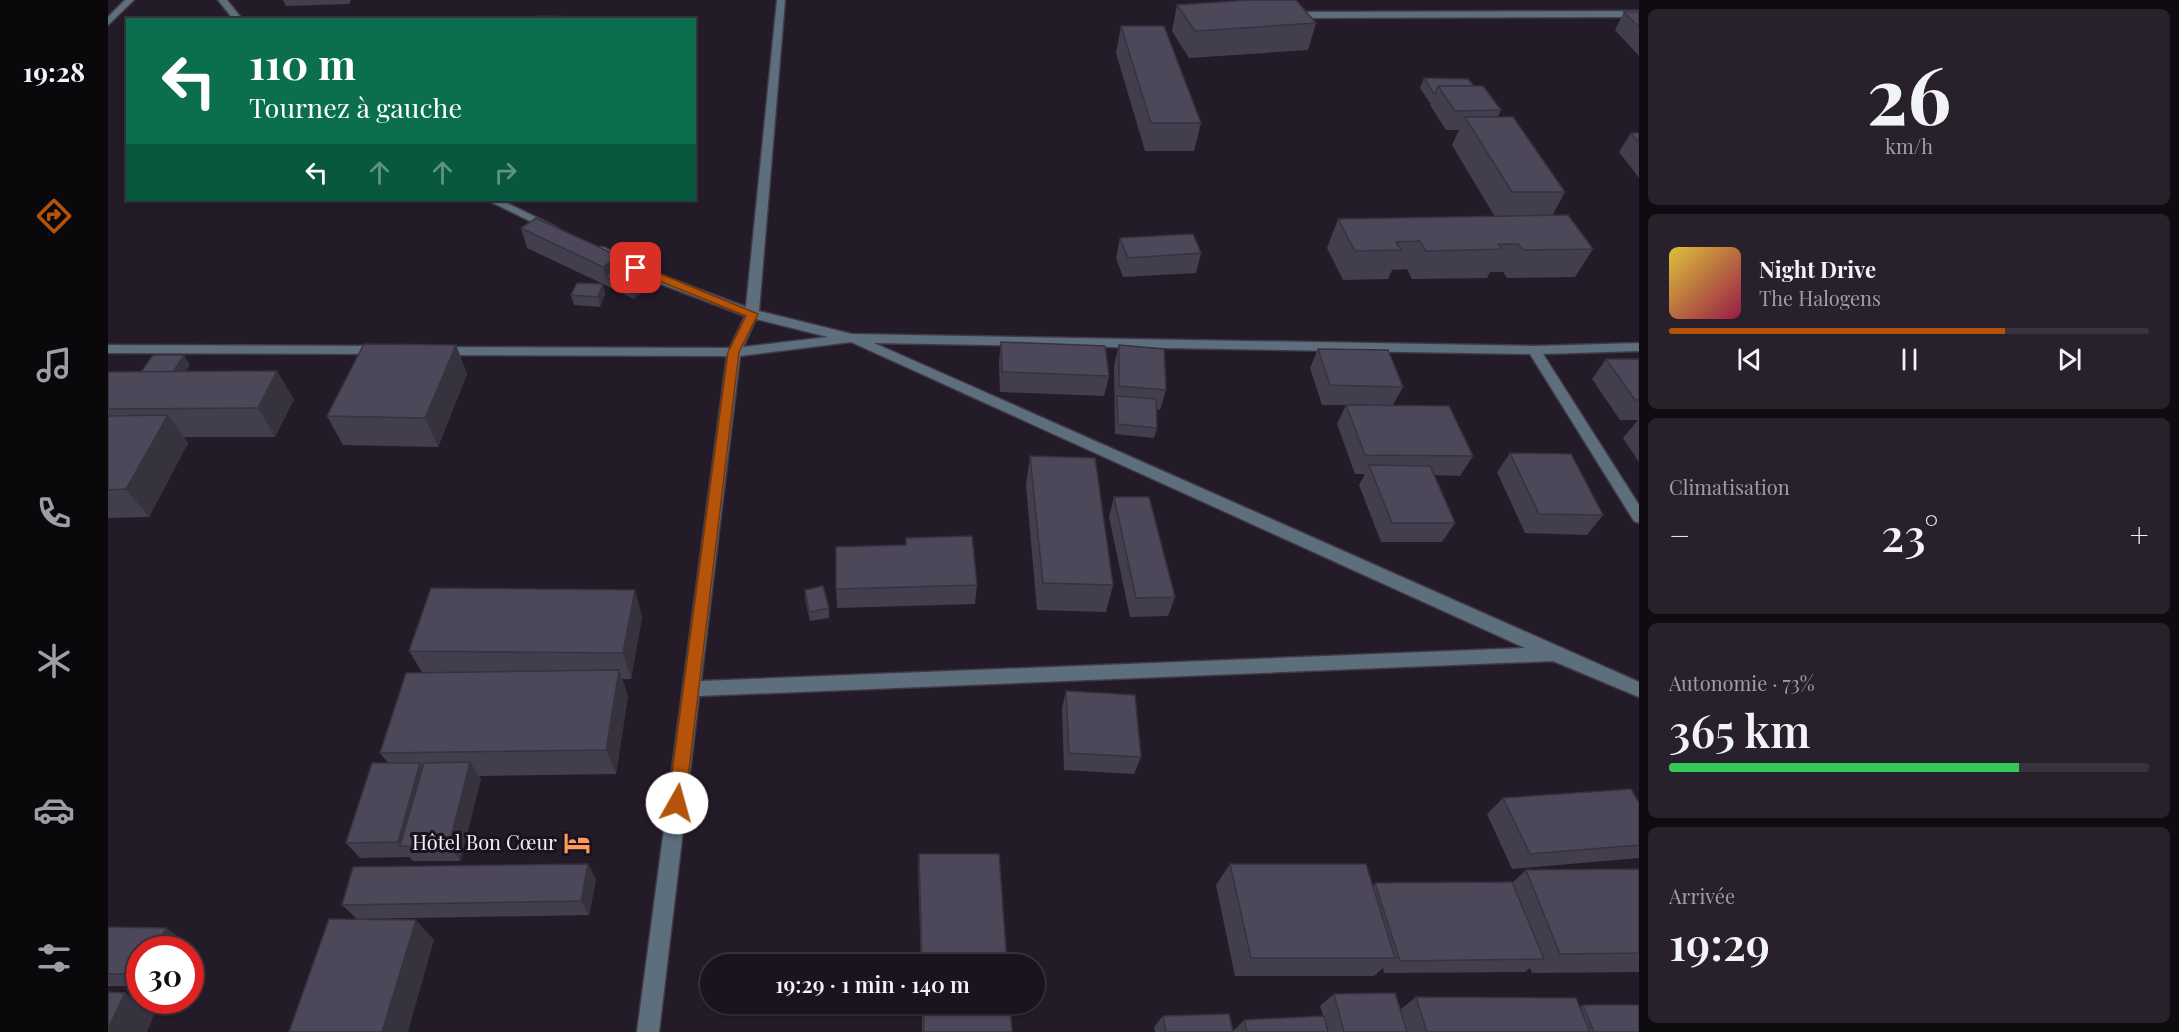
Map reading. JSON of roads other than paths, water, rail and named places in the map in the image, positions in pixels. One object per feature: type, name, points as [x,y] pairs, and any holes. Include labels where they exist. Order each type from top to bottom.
[{"type":"street","points":[[108,22],[130,0]]},
{"type":"street","points":[[222,0],[236,18]]},
{"type":"street","points":[[648,1032],[734,352],[752,314],[781,0]]},
{"type":"street","points":[[1279,15],[1493,10],[1639,14]]},
{"type":"street","points":[[495,201],[561,233]]},
{"type":"street","points":[[582,243],[657,278],[752,314],[852,338],[1639,690]]},
{"type":"street","points":[[427,351],[734,352],[852,338],[1534,350],[1639,347]]},
{"type":"street","points":[[108,349],[391,351]]},
{"type":"street","points":[[1534,350],[1639,517]]},
{"type":"street","points":[[691,689],[1555,654]]},
{"type":"place","name":"Hôtel Bon Cœur","points":[[577,843]]}]
